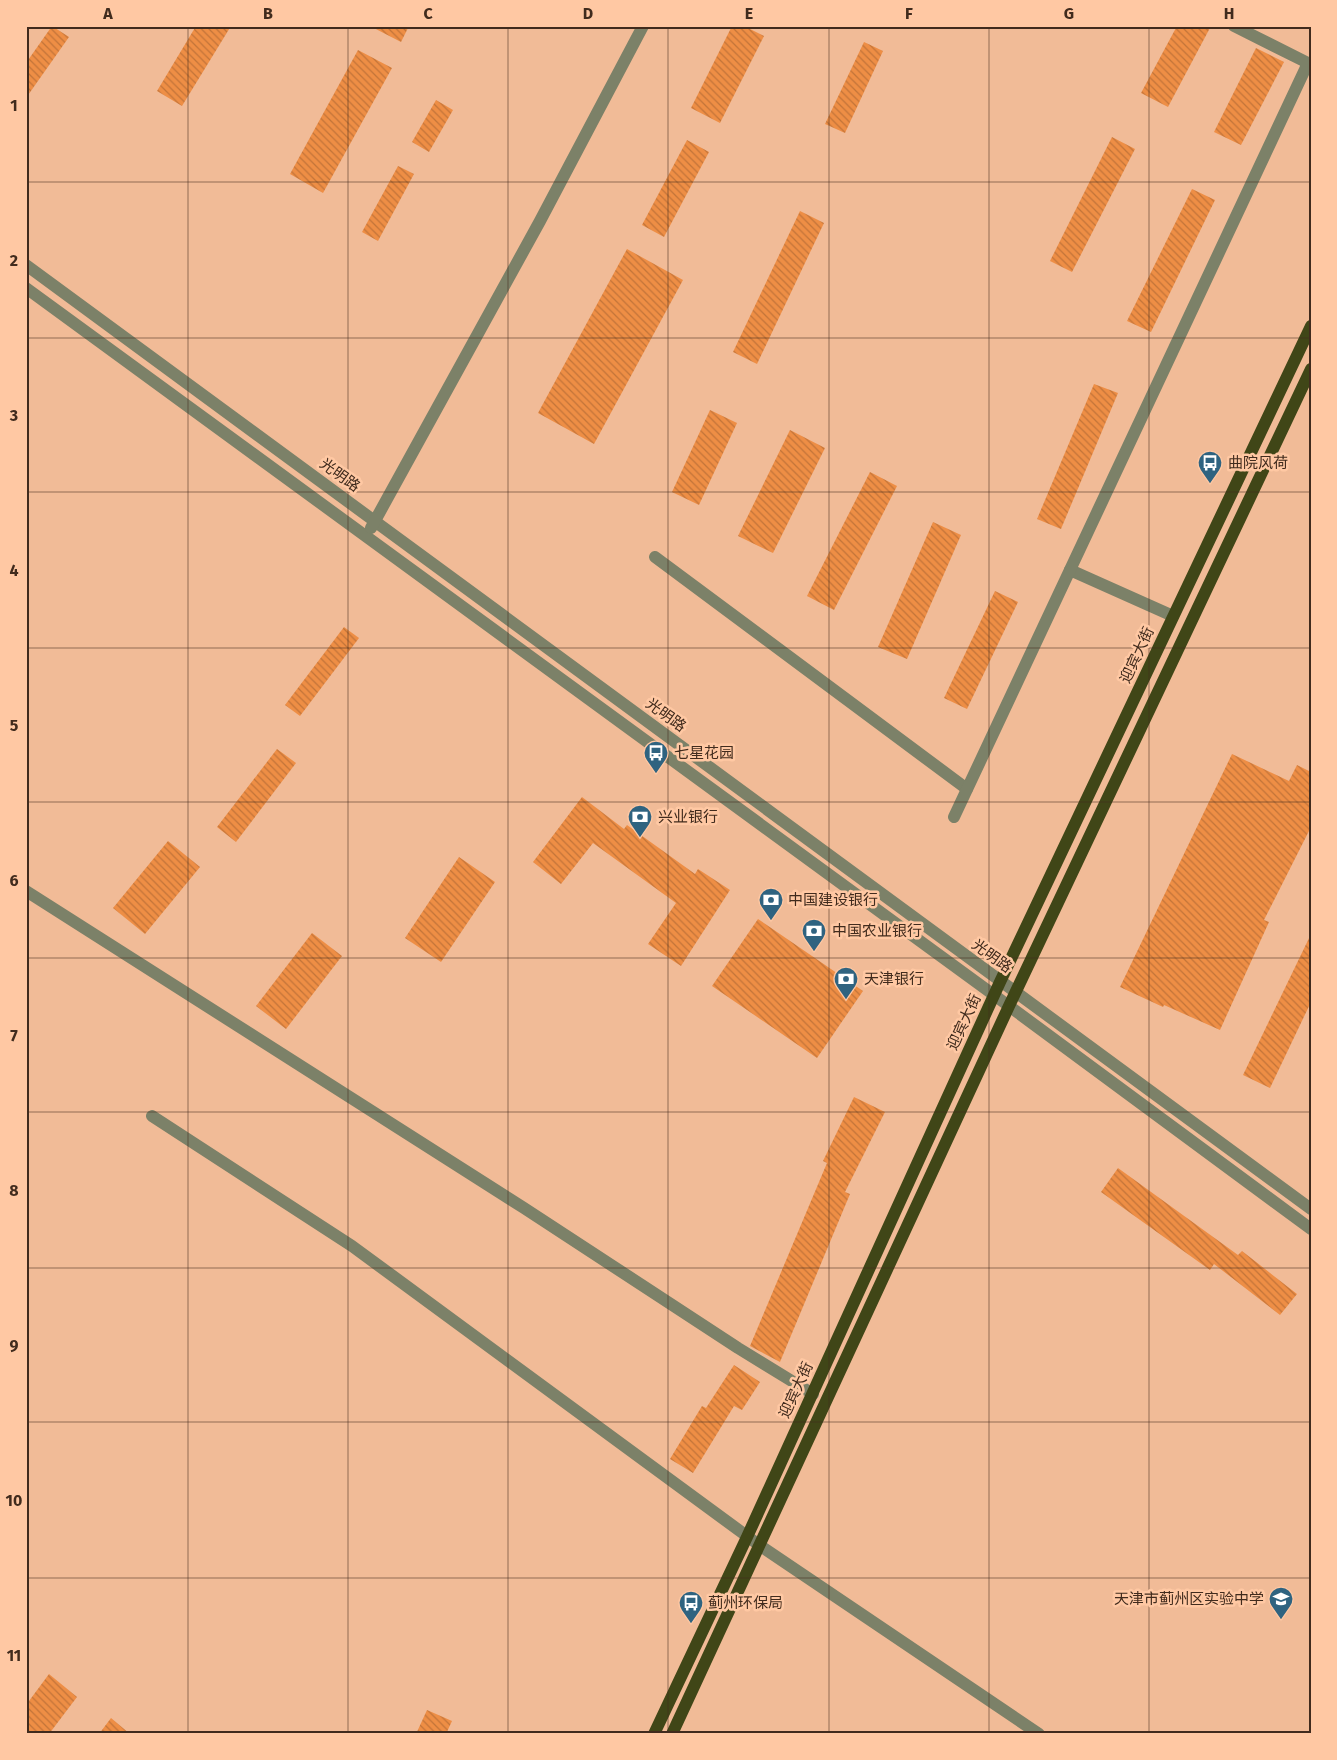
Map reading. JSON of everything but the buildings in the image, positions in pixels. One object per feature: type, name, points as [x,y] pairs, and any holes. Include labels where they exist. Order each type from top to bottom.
[{"type":"main road","name":"迎宾大街","points":[[654,1734],[747,1537],[1000,982],[1311,326]]},
{"type":"main road","points":[[672,1734],[1015,993],[1311,369]]},
{"type":"street","points":[[366,537],[540,222],[643,26]]},
{"type":"street","points":[[954,817],[1308,62],[1234,26]]},
{"type":"street","name":"光明路","points":[[26,265],[1311,1209]]},
{"type":"street","name":"光明路","points":[[26,288],[994,995],[1311,1229]]},
{"type":"street","points":[[655,557],[967,789]]},
{"type":"street","points":[[1070,570],[1173,616]]},
{"type":"street","points":[[26,891],[812,1394]]},
{"type":"street","points":[[152,1116],[352,1246],[747,1537],[1038,1734]]},
{"type":"place","name":"曲院风荷","points":[[1210,484]]},
{"type":"place","name":"七星花园","points":[[656,774]]},
{"type":"place","name":"兴业银行","points":[[640,838]]},
{"type":"place","name":"中国建设银行","points":[[771,921]]},
{"type":"place","name":"中国农业银行","points":[[814,952]]},
{"type":"place","name":"天津银行","points":[[846,1000]]},
{"type":"place","name":"天津市蓟州区实验中学","points":[[1281,1620]]},
{"type":"place","name":"蓟州环保局","points":[[691,1624]]}]
